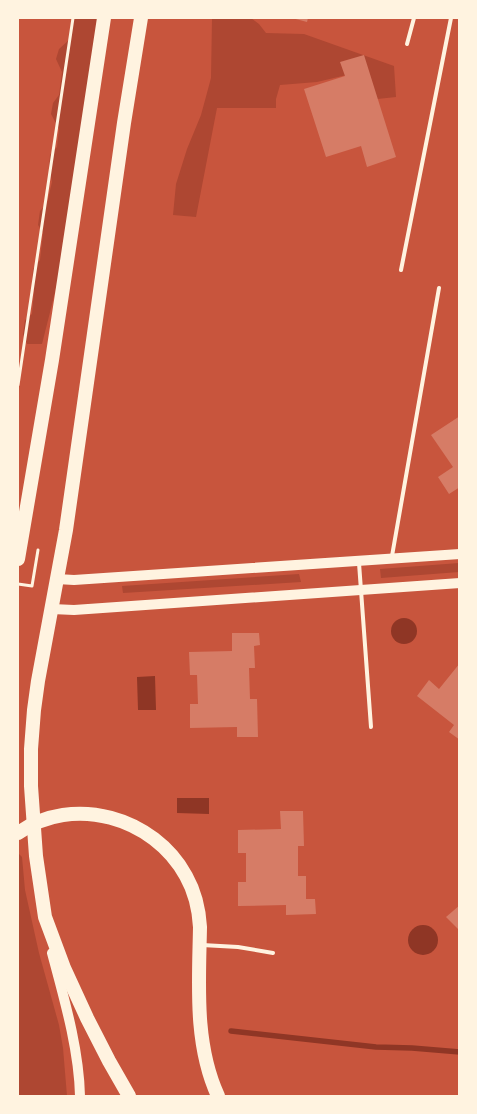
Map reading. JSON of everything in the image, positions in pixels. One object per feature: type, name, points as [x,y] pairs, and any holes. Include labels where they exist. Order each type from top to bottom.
[{"type":"highway","points":[[18,559],[52,360],[104,18]]},
{"type":"highway","points":[[129,1096],[87,1018],[64,968],[45,917],[33,824],[31,749],[38,681],[66,530],[141,18]]},
{"type":"highway","points":[[18,833],[44,819],[66,814],[98,814],[124,822],[152,837],[178,862],[192,889],[199,915],[199,1005],[201,1026],[209,1072],[218,1096]]},
{"type":"main road","points":[[57,578],[74,580],[460,554]]},
{"type":"main road","points":[[52,609],[74,610],[460,584]]},
{"type":"main road","points":[[45,917],[70,1026],[80,1096]]},
{"type":"lane","points":[[407,44],[414,18]]},
{"type":"lane","points":[[401,270],[450,18]]},
{"type":"lane","points":[[392,558],[439,288]]},
{"type":"lane","points":[[359,561],[371,727]]},
{"type":"lane","points":[[200,945],[238,947],[273,953]]},
{"type":"path","points":[[18,385],[73,18]]},
{"type":"path","points":[[18,584],[32,586],[39,544]]},
{"type":"shaded area","points":[[73,18],[104,18],[75,213],[42,344],[27,344],[23,334],[25,320],[32,314],[33,269],[40,260],[43,233],[38,225],[40,211],[47,203],[52,182],[49,167],[50,155],[57,147],[59,129],[51,114],[53,103],[59,95],[62,72],[56,59],[59,49],[70,39]]},
{"type":"shaded area","points":[[212,18],[251,18],[266,33],[304,34],[394,66],[396,97],[368,100],[355,73],[317,82],[280,85],[276,99],[276,108],[217,108],[196,217],[173,215],[176,184],[187,149],[201,115],[211,78]]},
{"type":"shaded area","points":[[459,563],[459,572],[381,578],[380,569]]},
{"type":"shaded area","points":[[299,574],[301,582],[123,593],[122,586]]},
{"type":"shaded area","points":[[404,618],[413,622],[417,631],[413,640],[404,644],[395,640],[391,631],[395,622]]},
{"type":"shaded area","points":[[155,676],[156,710],[138,710],[137,677]]},
{"type":"shaded area","points":[[177,798],[209,798],[209,814],[177,813]]},
{"type":"shaded area","points":[[18,853],[22,857],[25,890],[39,953],[59,1025],[67,1096],[18,1096]]},
{"type":"shaded area","points":[[423,925],[434,929],[438,940],[434,951],[423,955],[412,951],[408,940],[412,929]]},
{"type":"building","points":[[292,18],[308,18],[307,22]]},
{"type":"building","points":[[364,55],[396,157],[367,167],[361,146],[326,157],[304,89],[345,76],[340,62]]},
{"type":"building","points":[[460,416],[460,487],[449,494],[438,477],[453,467],[431,435]]},
{"type":"building","points":[[232,633],[259,633],[260,645],[254,646],[255,668],[249,668],[250,699],[257,699],[258,737],[237,737],[237,727],[190,728],[190,704],[198,704],[197,675],[190,675],[189,652],[232,651]]},
{"type":"building","points":[[460,663],[460,740],[449,732],[454,725],[417,696],[429,680],[439,689]]},
{"type":"building","points":[[280,811],[303,811],[304,846],[298,846],[298,876],[306,876],[306,899],[315,899],[316,914],[286,915],[286,905],[238,906],[238,882],[246,882],[246,853],[238,853],[238,830],[281,829]]},
{"type":"building","points":[[460,905],[460,931],[446,917]]},
{"type":"waterway","points":[[231,1031],[376,1047],[460,1052]]}]
